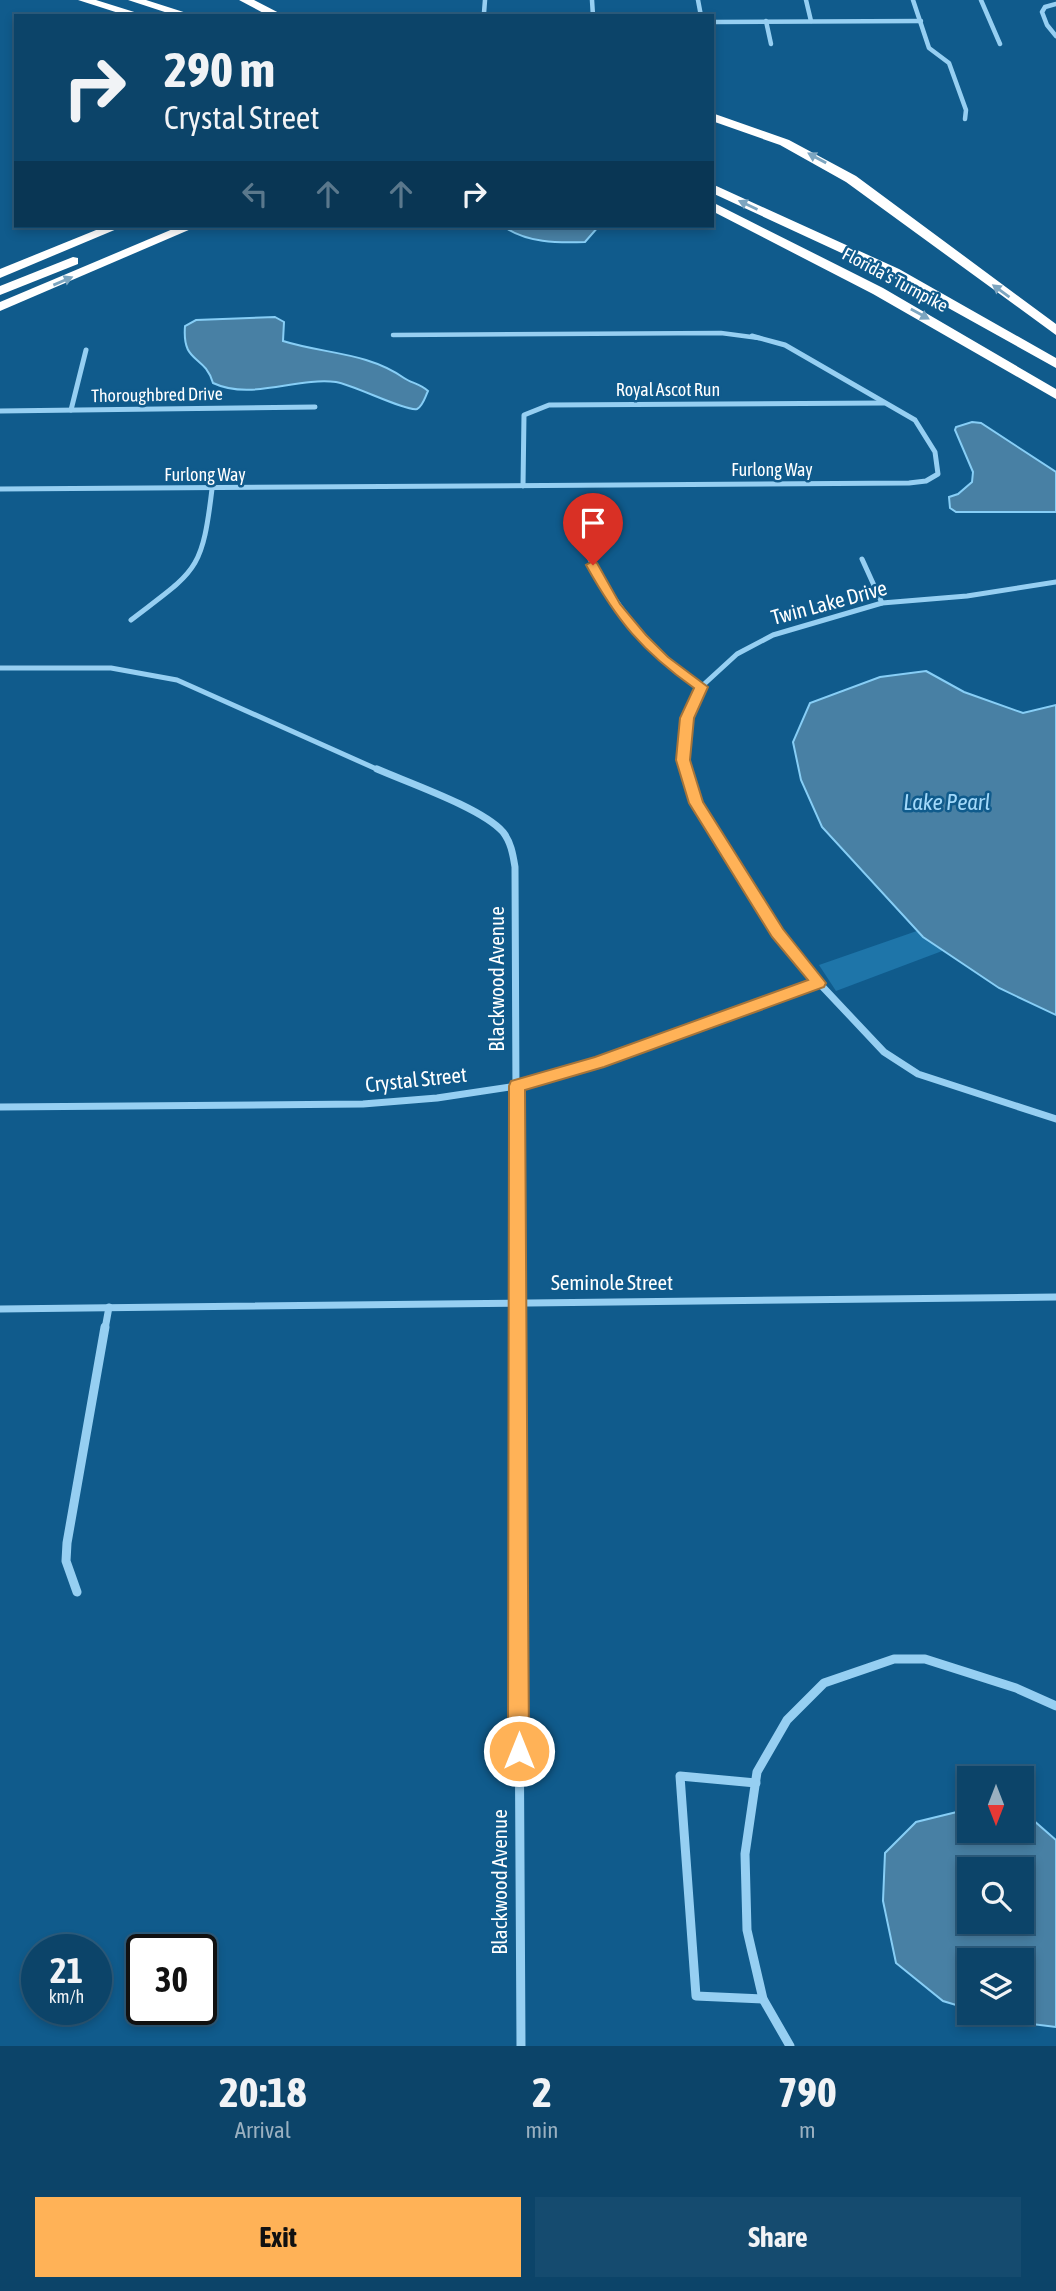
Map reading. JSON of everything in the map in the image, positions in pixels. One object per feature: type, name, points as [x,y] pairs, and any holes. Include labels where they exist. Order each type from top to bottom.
[{"type":"highway","points":[[75,0],[114,14]]},
{"type":"highway","points":[[84,0],[134,14]]},
{"type":"highway","points":[[134,0],[183,14]]},
{"type":"highway","points":[[245,0],[275,14]]},
{"type":"highway","points":[[714,118],[761,132],[821,160],[862,187],[1056,331]]},
{"type":"highway","name":"Florida's Turnpike","points":[[714,189],[894,272],[1056,364]]},
{"type":"highway","name":"Florida's Turnpike","points":[[714,207],[938,324],[1056,395]]},
{"type":"highway","points":[[714,215],[794,249]]},
{"type":"highway","points":[[0,273],[101,228]]},
{"type":"highway","points":[[0,273],[112,228]]},
{"type":"highway","points":[[0,291],[155,228]]},
{"type":"highway","points":[[0,307],[186,228]]},
{"type":"street","points":[[806,0],[811,21]]},
{"type":"street","points":[[913,0],[929,48],[949,63],[966,110],[965,119]]},
{"type":"street","points":[[981,0],[1000,44]]},
{"type":"street","points":[[1056,4],[1045,7],[1042,12],[1047,25],[1056,36]]},
{"type":"street","points":[[766,21],[771,44]]},
{"type":"street","points":[[714,22],[920,21]]},
{"type":"street","name":"Furlong Way","points":[[0,489],[909,483],[926,481],[938,474],[940,464],[928,435],[915,420],[785,345],[746,334],[394,335]]},
{"type":"street","points":[[71,410],[86,350]]},
{"type":"street","name":"Royal Ascot Run","points":[[523,486],[524,415],[550,405],[885,403]]},
{"type":"street","name":"Thoroughbred Drive","points":[[0,411],[315,407]]},
{"type":"street","points":[[131,620],[181,580],[196,564],[202,550],[212,489]]},
{"type":"street","points":[[582,545],[615,605],[642,638],[664,660],[701,687]]},
{"type":"street","points":[[862,559],[882,603]]},
{"type":"street","name":"Twin Lake Drive","points":[[1056,582],[980,594],[882,603],[773,635],[737,654],[701,687],[687,718],[683,760],[696,803],[778,933],[819,983],[884,1052],[918,1074],[1056,1119]]},
{"type":"street","name":"Blackwood Avenue","points":[[0,668],[108,667],[146,671],[177,680],[480,815],[500,827],[513,851],[517,1086],[521,2046]]},
{"type":"street","name":"Crystal Street","points":[[0,1107],[363,1104],[437,1098],[517,1086],[598,1062],[819,983]]},
{"type":"street","name":"Seminole Street","points":[[0,1308],[1056,1297]]},
{"type":"street","points":[[77,1592],[66,1560],[67,1543],[108,1307]]},
{"type":"street","points":[[790,2046],[763,1998],[747,1930],[745,1854],[757,1772],[787,1720],[824,1683],[894,1659],[925,1659],[1016,1688],[1056,1706]]},
{"type":"street","points":[[756,1783],[680,1776],[696,1996],[763,1998]]},
{"type":"shaded area","points":[[957,917],[974,939],[836,991],[819,965]]},
{"type":"water","points":[[506,228],[597,228],[585,242],[542,241]]},
{"type":"water","points":[[275,317],[284,322],[283,341],[360,358],[390,369],[428,391],[422,404],[417,409],[411,409],[336,382],[321,381],[243,390],[228,388],[213,383],[187,347],[185,326],[196,320]]},
{"type":"water","points":[[972,422],[981,423],[1056,472],[1056,512],[956,512],[950,508],[949,497],[958,494],[972,482],[973,472],[955,430],[956,427]]},
{"type":"water","name":"Lake Pearl","points":[[926,671],[964,692],[1023,713],[1056,705],[1056,1015],[999,988],[923,937],[822,827],[801,780],[793,742],[810,703],[880,677]]},
{"type":"water","points":[[957,1812],[957,1843],[1034,1843],[1034,1821],[1056,1840],[1056,2027],[1034,2024],[1034,1948],[957,1948],[957,2005],[943,2001],[896,1963],[883,1901],[885,1853],[916,1822]]},
{"type":"route","points":[[519,1751],[517,1086],[598,1062],[819,983],[778,933],[696,803],[683,760],[687,718],[701,687],[664,660],[642,638],[615,605],[593,565]]}]
